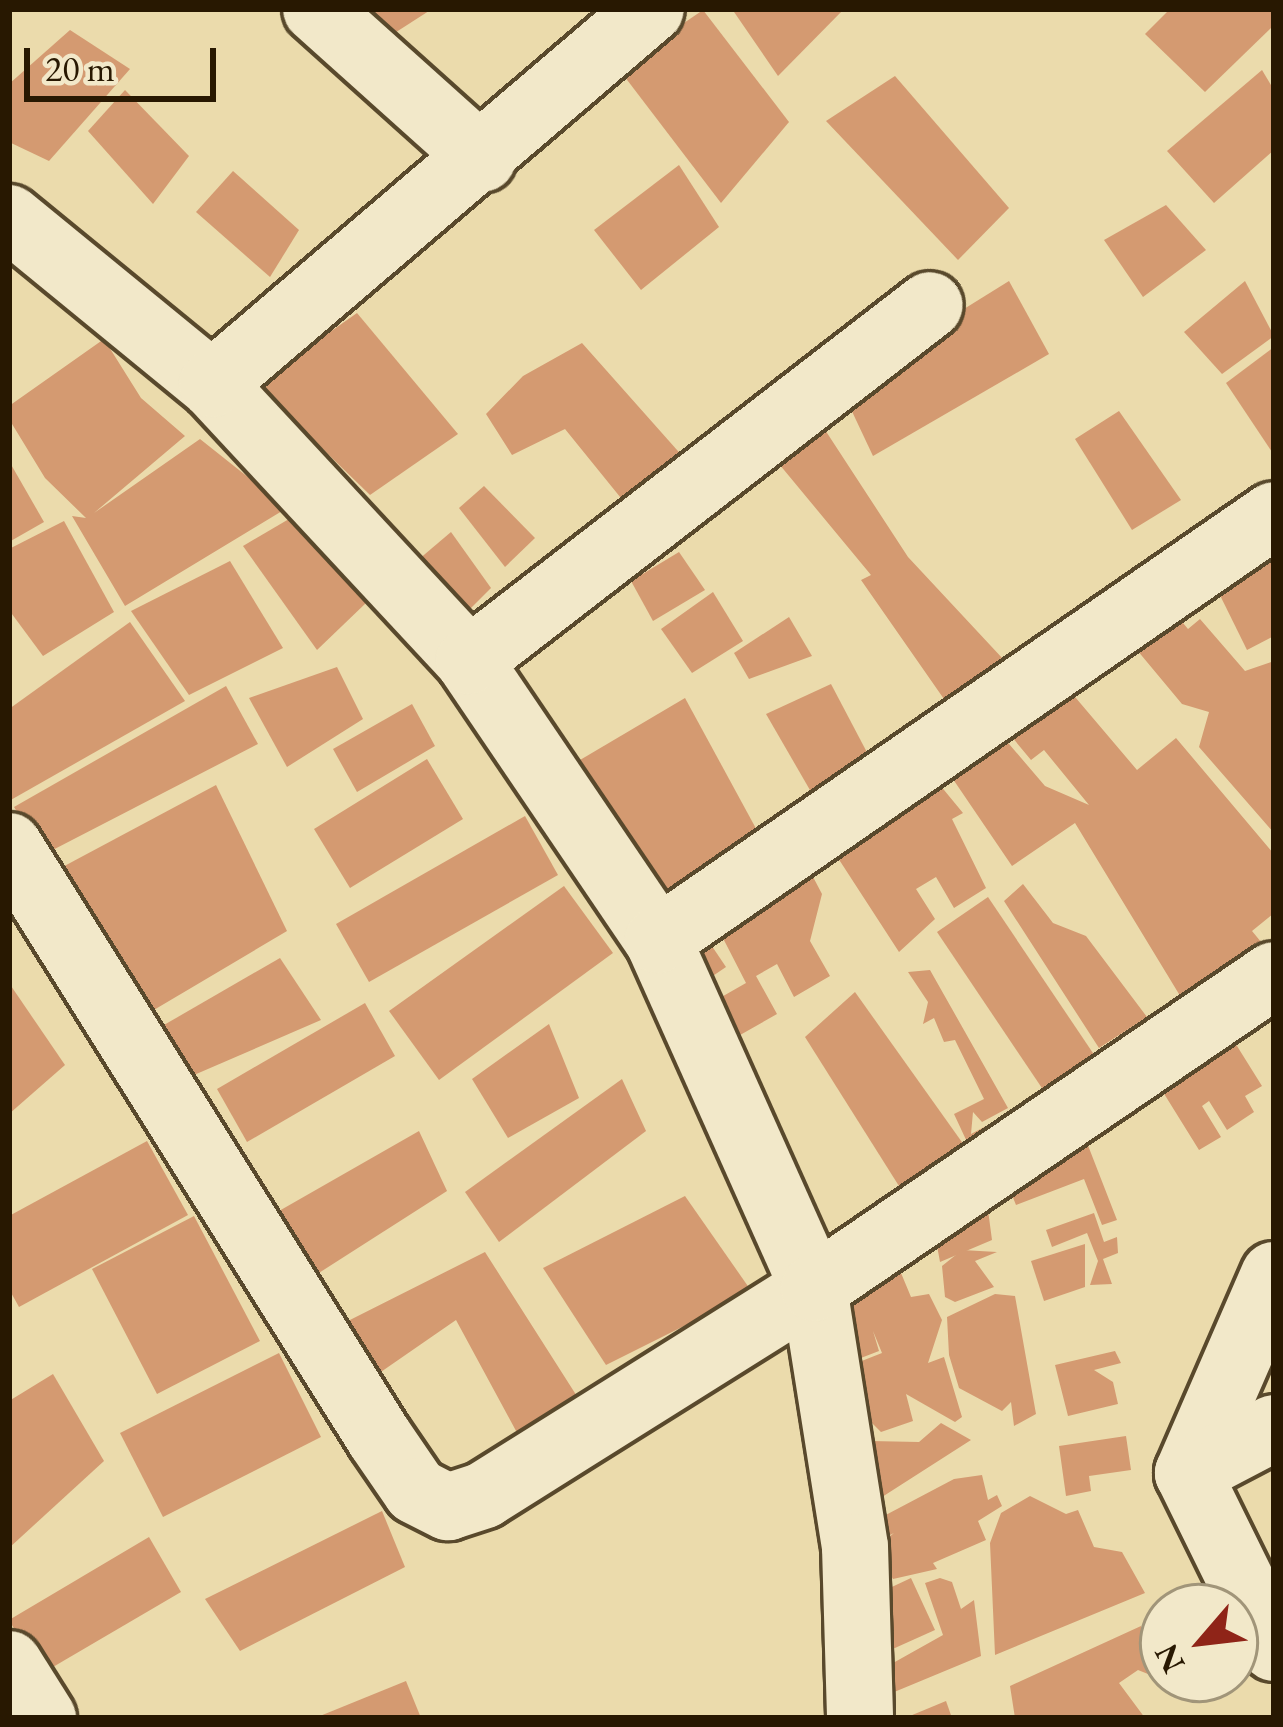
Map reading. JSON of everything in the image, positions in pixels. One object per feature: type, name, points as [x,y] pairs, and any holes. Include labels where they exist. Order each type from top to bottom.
[{"type":"street","points":[[316,9],[483,159]]},
{"type":"street","points":[[212,384],[483,159],[651,9]]},
{"type":"street","points":[[9,218],[212,384],[469,661],[658,940],[814,1288],[855,1547],[860,1718]]},
{"type":"street","points":[[469,661],[931,305]]},
{"type":"street","points":[[658,940],[1274,515]]},
{"type":"street","points":[[9,845],[416,1491],[448,1507],[484,1495],[814,1288],[1274,975]]},
{"type":"street","points":[[1274,1275],[1188,1473],[1274,1648]]},
{"type":"street","points":[[1188,1473],[1274,1428]]},
{"type":"street","points":[[9,1664],[44,1718]]},
{"type":"building","points":[[366,9],[432,9],[390,36]]},
{"type":"building","points":[[732,9],[844,9],[778,76]]},
{"type":"building","points":[[1170,9],[1274,9],[1274,25],[1205,92],[1145,34]]},
{"type":"building","points":[[703,10],[789,122],[721,203],[618,68]]},
{"type":"building","points":[[70,30],[130,69],[49,161],[9,142],[9,84]]},
{"type":"building","points":[[1262,70],[1274,90],[1274,150],[1214,203],[1167,151]]},
{"type":"building","points":[[895,76],[1009,208],[958,260],[826,121]]},
{"type":"building","points":[[125,90],[189,156],[153,204],[88,131]]},
{"type":"building","points":[[679,165],[719,227],[641,290],[594,230]]},
{"type":"building","points":[[233,171],[299,230],[270,277],[196,212]]},
{"type":"building","points":[[1166,205],[1206,250],[1143,297],[1104,240]]},
{"type":"building","points":[[1009,281],[1049,354],[873,456],[840,386]]},
{"type":"building","points":[[1245,281],[1274,336],[1222,374],[1184,332]]},
{"type":"building","points":[[357,313],[458,434],[370,495],[256,384]]},
{"type":"building","points":[[104,339],[141,398],[185,436],[94,513],[200,439],[287,508],[125,606],[72,516],[86,518],[45,478],[9,419],[9,406]]},
{"type":"building","points":[[582,343],[693,468],[629,508],[565,429],[512,455],[486,414],[523,376]]},
{"type":"building","points":[[1274,347],[1274,455],[1226,383]]},
{"type":"building","points":[[1119,411],[1181,500],[1132,530],[1075,439]]},
{"type":"building","points":[[814,413],[908,557],[1004,660],[953,712],[861,580],[871,575],[765,447]]},
{"type":"building","points":[[9,461],[44,522],[9,542]]},
{"type":"building","points":[[484,486],[535,538],[505,567],[459,508]]},
{"type":"building","points":[[289,519],[367,602],[317,650],[243,546]]},
{"type":"building","points":[[64,521],[114,612],[43,656],[9,610],[9,549]]},
{"type":"building","points":[[1274,531],[1274,636],[1247,650],[1211,577]]},
{"type":"building","points":[[451,532],[491,588],[464,615],[418,560]]},
{"type":"building","points":[[679,552],[705,590],[653,621],[631,581]]},
{"type":"building","points":[[230,561],[283,648],[189,695],[131,611]]},
{"type":"building","points":[[713,592],[743,641],[692,673],[661,629]]},
{"type":"building","points":[[1168,605],[1188,629],[1200,619],[1245,671],[1274,661],[1274,833],[1199,747],[1209,712],[1182,704],[1127,638]]},
{"type":"building","points":[[789,617],[812,656],[749,679],[734,653]]},
{"type":"building","points":[[130,622],[185,701],[9,801],[9,709]]},
{"type":"building","points":[[337,667],[363,719],[287,767],[249,698]]},
{"type":"building","points":[[1053,671],[1137,770],[1176,738],[1274,854],[1274,913],[1252,931],[1266,948],[1182,999],[1075,823],[1012,866],[940,760],[992,724],[1045,786],[1089,805],[1044,750],[1031,760],[997,719]]},
{"type":"building","points":[[831,684],[871,760],[814,797],[766,714]]},
{"type":"building","points":[[226,686],[258,744],[43,855],[14,807]]},
{"type":"building","points":[[685,698],[765,845],[651,931],[558,773]]},
{"type":"building","points":[[412,704],[435,746],[357,792],[333,749]]},
{"type":"building","points":[[427,759],[463,819],[350,888],[314,829]]},
{"type":"building","points":[[930,773],[963,813],[952,819],[986,888],[954,908],[936,877],[916,889],[935,919],[899,952],[825,838]]},
{"type":"building","points":[[216,785],[287,931],[142,1017],[55,871]]},
{"type":"building","points":[[525,816],[558,875],[369,982],[336,924]]},
{"type":"building","points":[[801,854],[822,894],[810,941],[830,976],[794,997],[777,964],[756,976],[777,1014],[733,1039],[704,1007],[746,983],[708,909]]},
{"type":"building","points":[[1023,884],[1053,923],[1086,936],[1147,1017],[1099,1048],[1004,901]]},
{"type":"building","points":[[564,886],[613,953],[439,1080],[389,1011]]},
{"type":"building","points":[[988,897],[1101,1065],[1050,1100],[937,932]]},
{"type":"building","points":[[697,924],[726,967],[698,986]]},
{"type":"building","points":[[280,958],[321,1020],[187,1078],[157,1029]]},
{"type":"building","points":[[930,970],[1008,1108],[982,1122],[973,1112],[971,1134],[988,1125],[989,1134],[968,1144],[954,1114],[984,1099],[955,1040],[944,1042],[934,1018],[923,1024],[928,1002],[908,972]]},
{"type":"building","points":[[9,983],[65,1065],[9,1114]]},
{"type":"building","points":[[855,992],[969,1152],[904,1194],[805,1037]]},
{"type":"building","points":[[365,1003],[395,1056],[247,1142],[217,1089]]},
{"type":"building","points":[[549,1024],[579,1098],[508,1138],[472,1079]]},
{"type":"building","points":[[1232,1038],[1262,1086],[1245,1096],[1254,1112],[1227,1130],[1209,1101],[1202,1106],[1221,1137],[1199,1150],[1158,1084]]},
{"type":"building","points":[[622,1079],[646,1131],[499,1242],[465,1192]]},
{"type":"building","points":[[1082,1130],[1117,1220],[1102,1225],[1084,1179],[1016,1205],[1000,1165]]},
{"type":"building","points":[[419,1131],[447,1191],[311,1278],[265,1219]]},
{"type":"building","points":[[147,1141],[188,1215],[19,1307],[9,1289],[9,1216]]},
{"type":"building","points":[[981,1180],[996,1205],[988,1210],[992,1240],[940,1262],[932,1218]]},
{"type":"building","points":[[685,1196],[752,1292],[606,1365],[543,1268]]},
{"type":"building","points":[[1094,1213],[1104,1242],[1117,1237],[1118,1253],[1103,1259],[1112,1284],[1090,1285],[1098,1261],[1087,1233],[1052,1247],[1046,1230]]},
{"type":"building","points":[[194,1216],[260,1341],[157,1394],[92,1269]]},
{"type":"building","points":[[1085,1244],[1085,1287],[1044,1301],[1031,1261]]},
{"type":"building","points":[[962,1250],[997,1252],[975,1261],[994,1287],[955,1302],[945,1297],[942,1266]]},
{"type":"building","points":[[485,1252],[580,1401],[522,1442],[456,1320],[362,1385],[334,1328]]},
{"type":"building","points":[[896,1261],[911,1297],[929,1294],[942,1320],[928,1363],[944,1357],[962,1417],[955,1422],[906,1394],[913,1421],[881,1432],[868,1419],[854,1364],[882,1353],[873,1331],[879,1351],[835,1368],[817,1290]]},
{"type":"building","points":[[995,1294],[1015,1296],[1036,1414],[1014,1426],[1011,1402],[1002,1411],[959,1388],[949,1355],[947,1317]]},
{"type":"building","points":[[1115,1351],[1121,1363],[1094,1370],[1113,1382],[1118,1404],[1068,1416],[1055,1365]]},
{"type":"building","points":[[279,1353],[321,1437],[163,1517],[120,1433]]},
{"type":"building","points":[[53,1374],[104,1461],[9,1548],[9,1401]]},
{"type":"building","points":[[941,1423],[971,1440],[868,1506],[870,1441],[919,1442]]},
{"type":"building","points":[[1126,1436],[1131,1470],[1089,1476],[1091,1491],[1066,1496],[1059,1446]]},
{"type":"building","points":[[982,1475],[988,1500],[997,1495],[1002,1506],[978,1521],[986,1540],[933,1563],[937,1569],[893,1579],[874,1549],[894,1533],[858,1551],[863,1527],[954,1479]]},
{"type":"building","points":[[1030,1496],[1066,1514],[1078,1510],[1094,1547],[1122,1552],[1139,1583],[1139,1595],[995,1655],[990,1543],[1001,1513]]},
{"type":"building","points":[[382,1511],[405,1567],[240,1651],[205,1599]]},
{"type":"building","points":[[149,1537],[181,1592],[41,1674],[9,1620]]},
{"type":"building","points":[[911,1578],[935,1630],[886,1652],[862,1601]]},
{"type":"building","points":[[940,1578],[952,1582],[961,1609],[974,1600],[981,1656],[887,1695],[877,1672],[943,1635],[925,1583]]},
{"type":"building","points":[[1139,1627],[1139,1670],[1119,1683],[1145,1718],[1015,1718],[1010,1686]]},
{"type":"building","points":[[406,1681],[421,1718],[315,1718]]},
{"type":"building","points":[[946,1701],[952,1718],[905,1718]]}]
